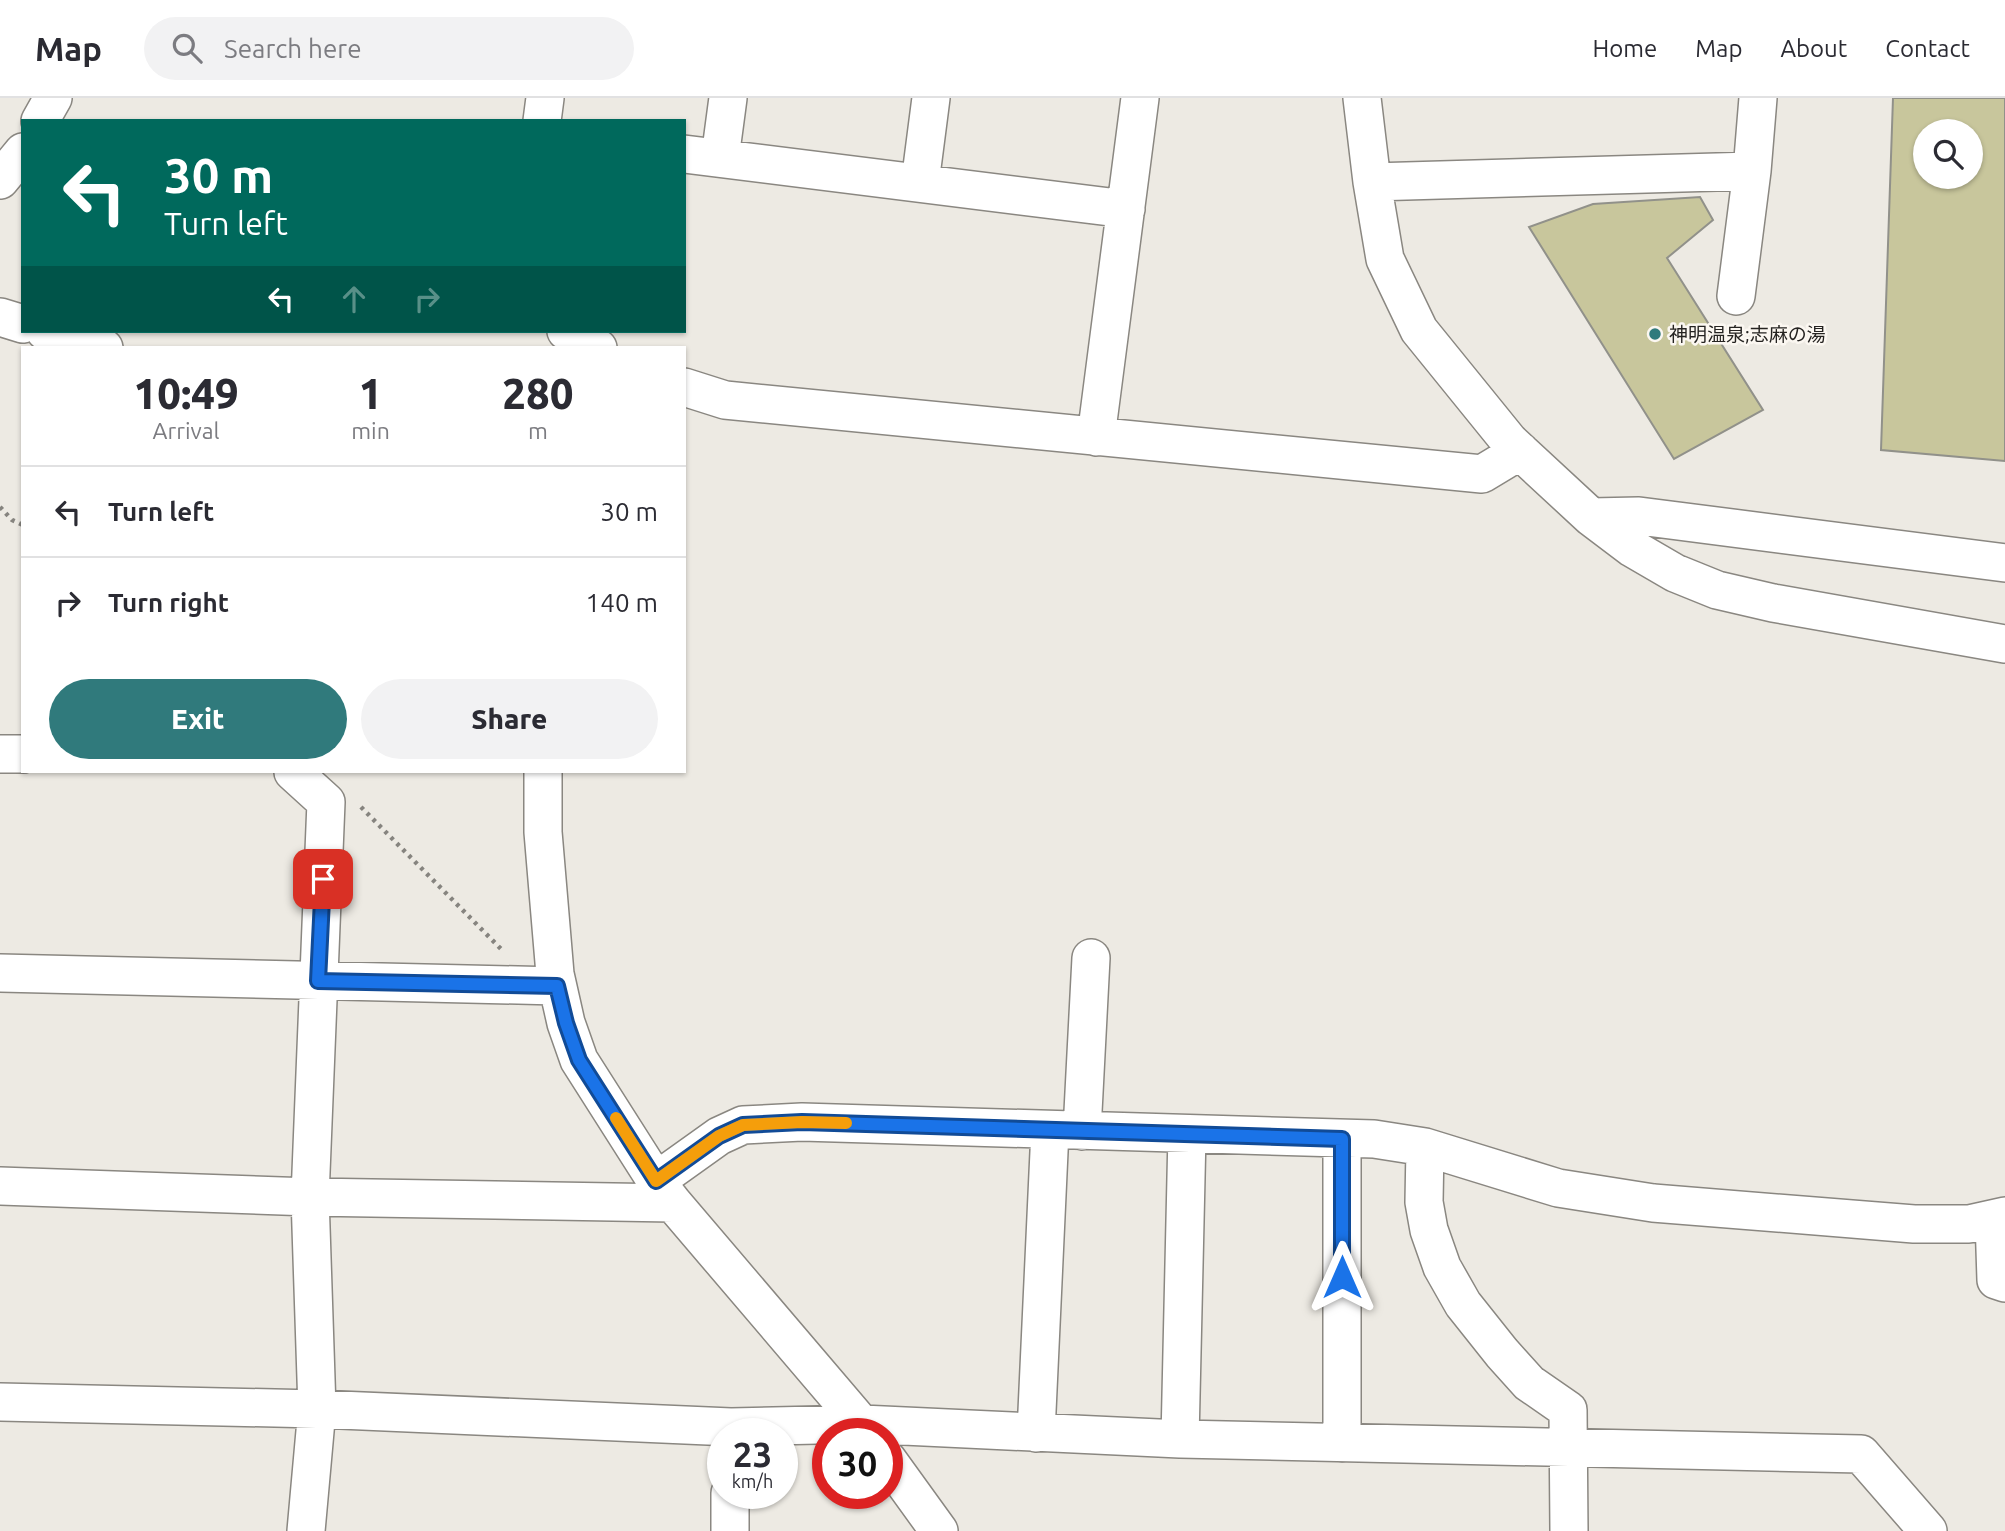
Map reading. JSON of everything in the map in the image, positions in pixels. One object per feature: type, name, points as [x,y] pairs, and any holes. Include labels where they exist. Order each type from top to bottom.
[{"type":"street","points":[[41,119],[53,98]]},
{"type":"street","points":[[542,119],[545,98]]},
{"type":"street","points":[[720,158],[728,98]]},
{"type":"street","points":[[920,183],[931,98]]},
{"type":"street","points":[[1096,437],[1140,98]]},
{"type":"street","points":[[1362,98],[1385,259],[1419,330],[1509,441],[1591,517],[1632,548],[1675,573],[1717,590],[1773,603],[2005,644]]},
{"type":"street","points":[[1736,296],[1758,98]]},
{"type":"street","points":[[0,180],[21,154]]},
{"type":"street","points":[[686,154],[1126,209]]},
{"type":"street","points":[[1372,182],[1752,171]]},
{"type":"street","points":[[0,317],[21,323]]},
{"type":"street","points":[[53,333],[97,346]]},
{"type":"street","points":[[570,333],[594,346]]},
{"type":"street","points":[[686,388],[725,400],[1482,474],[1520,451]]},
{"type":"street","points":[[1591,517],[1639,516],[2005,563]]},
{"type":"street","points":[[0,754],[21,754]]},
{"type":"street","points":[[294,773],[326,802],[310,1197],[317,1409],[306,1531]]},
{"type":"street","points":[[543,773],[547,986],[566,1023],[579,1060],[665,1192],[856,1418]]},
{"type":"street","points":[[1036,1433],[1066,1130],[1091,958]]},
{"type":"street","points":[[0,973],[547,986]]},
{"type":"street","points":[[0,1186],[310,1197],[665,1192],[719,1136],[743,1125],[802,1122],[1374,1139],[1424,1147],[1558,1188],[1653,1203],[1914,1224],[1969,1224],[2000,1218],[1996,1280],[2005,1283]]},
{"type":"street","points":[[1180,1439],[1187,1134]]},
{"type":"street","points":[[1342,1139],[1342,1443]]},
{"type":"street","points":[[1424,1147],[1424,1202],[1429,1230],[1442,1268],[1462,1304],[1502,1353],[1529,1383],[1568,1410],[1569,1531]]},
{"type":"street","points":[[0,1402],[317,1409],[707,1429]]},
{"type":"street","points":[[903,1430],[1570,1449],[1861,1454],[1928,1531]]},
{"type":"street","points":[[903,1481],[939,1531]]},
{"type":"street","points":[[730,1509],[730,1531]]},
{"type":"path","points":[[0,507],[12,520],[21,524]]},
{"type":"path","points":[[355,801],[547,986]]},
{"type":"building","points":[[1893,98],[2005,98],[2005,461],[1881,450]]},
{"type":"building","name":"神明温泉;志麻の湯","points":[[1700,197],[1713,220],[1667,258],[1763,410],[1674,459],[1529,227],[1593,204]]},
{"type":"slow traffic","points":[[616,1118],[656,1181],[719,1136],[743,1125],[846,1123]]},
{"type":"place","name":"神明温泉;志麻の湯","points":[[1655,334]]},
{"type":"route","points":[[323,879],[318,981],[557,986],[579,1060],[656,1181],[719,1136],[743,1125],[802,1122],[1342,1139],[1342,1277]]}]
